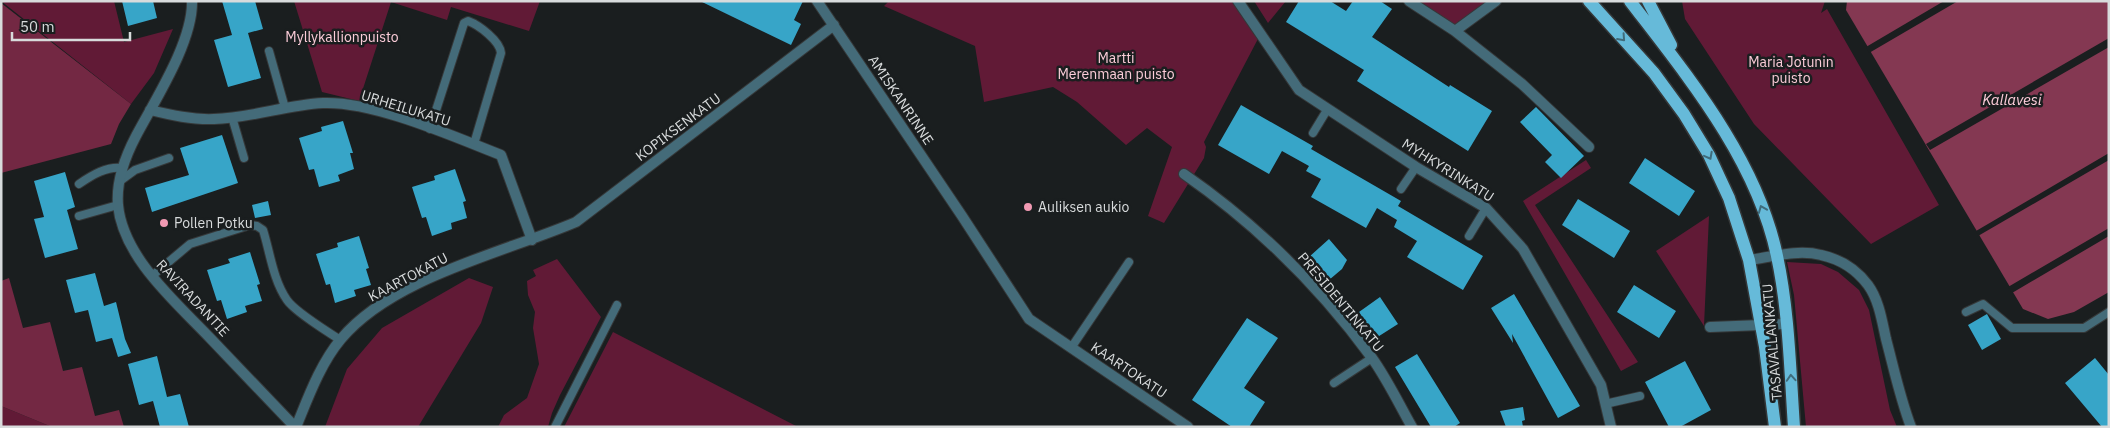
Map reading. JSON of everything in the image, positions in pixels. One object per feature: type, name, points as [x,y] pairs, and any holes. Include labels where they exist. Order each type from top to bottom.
[{"type":"main road","name":"TASAVALLANKATU","points":[[1589,1],[1654,73],[1684,114],[1709,155],[1729,198],[1749,260],[1775,427]]},
{"type":"main road","points":[[1630,1],[1686,74]]},
{"type":"main road","points":[[1648,1],[1686,74]]},
{"type":"main road","name":"TASAVALLANKATU","points":[[1686,74],[1731,145],[1753,186],[1767,220],[1777,256],[1786,324],[1794,427]]},
{"type":"street","name":"RAVIRADANTIE","points":[[192,1],[192,13],[175,62],[124,159],[118,205],[132,247],[152,276],[295,427]]},
{"type":"street","name":"AMISKANRINNE","points":[[817,1],[1029,319],[1054,337]]},
{"type":"street","name":"MYHKYRINKATU","points":[[1238,1],[1299,90],[1416,167],[1486,208],[1523,249],[1601,385],[1611,427]]},
{"type":"street","points":[[1409,1],[1455,31],[1522,84],[1589,147]]},
{"type":"street","points":[[1455,31],[1496,1]]},
{"type":"street","name":"KOPIKSENKATU","points":[[532,240],[576,222],[834,25]]},
{"type":"street","name":"URHEILUKATU","points":[[150,110],[214,120],[324,103],[362,108],[394,116],[500,154],[532,240]]},
{"type":"street","name":"PRESIDENTINKATU","points":[[1184,174],[1218,197],[1301,272],[1372,358],[1412,427]]},
{"type":"street","name":"KAARTOKATU","points":[[295,427],[316,380],[340,340],[359,320],[426,280],[485,255],[532,240]]},
{"type":"street","points":[[1749,260],[1800,253],[1820,254],[1854,269],[1869,286],[1878,308],[1903,405],[1911,427]]},
{"type":"street","points":[[1710,327],[1786,324]]},
{"type":"street","name":"KAARTOKATU","points":[[1054,337],[1188,427]]},
{"type":"lane","points":[[430,129],[464,23],[468,21],[473,23],[497,44],[501,53],[474,144]]},
{"type":"lane","points":[[269,51],[285,108]]},
{"type":"lane","points":[[1313,133],[1327,110]]},
{"type":"lane","points":[[232,117],[244,158]]},
{"type":"lane","points":[[120,181],[135,170],[169,158]]},
{"type":"lane","points":[[80,184],[95,173],[117,167],[122,168]]},
{"type":"lane","points":[[1401,189],[1416,167]]},
{"type":"lane","points":[[79,216],[118,205]]},
{"type":"lane","points":[[1469,236],[1486,208]]},
{"type":"lane","points":[[152,276],[190,244],[250,225],[258,226],[263,230],[278,285],[287,301],[298,311],[340,340]]},
{"type":"lane","points":[[1071,348],[1129,262]]},
{"type":"lane","points":[[1966,312],[1983,304],[2012,328],[2084,328],[2109,312]]},
{"type":"lane","points":[[555,427],[617,305]]},
{"type":"lane","points":[[1334,382],[1372,358]]},
{"type":"lane","points":[[1606,404],[1640,396]]},
{"type":"green space","points":[[1,1],[114,1],[124,42],[173,29],[154,73],[131,104]]},
{"type":"green space","name":"Myllykallionpuisto","points":[[294,1],[540,1],[529,31],[451,7],[447,20],[391,2],[359,101],[322,92]]},
{"type":"green space","name":"Martti Merenmaan puisto","points":[[889,1],[1238,1],[1260,35],[1204,142],[1206,147],[1204,158],[1164,223],[1148,216],[1172,147],[1147,128],[1126,145],[1077,102],[1053,87],[984,102],[975,46],[884,6]]},
{"type":"green space","points":[[1254,1],[1286,1],[1268,23]]},
{"type":"green space","points":[[1409,1],[1496,1],[1455,31]]},
{"type":"green space","name":"Maria Jotunin puisto","points":[[1682,1],[1825,1],[1821,13],[1827,9],[1939,205],[1871,244],[1754,124],[1685,19]]},
{"type":"green space","points":[[1586,160],[1591,168],[1535,205],[1638,362],[1621,371],[1523,201]]},
{"type":"green space","points":[[1709,216],[1704,326],[1656,251]]},
{"type":"green space","points":[[557,259],[601,317],[560,395],[548,427],[498,427],[504,415],[527,398],[539,364],[533,328],[535,312],[528,295],[527,281],[536,276],[533,270]]},
{"type":"green space","points":[[1787,262],[1821,264],[1838,272],[1859,290],[1869,310],[1890,410],[1897,427],[1806,427],[1794,295]]},
{"type":"green space","points":[[469,278],[493,287],[481,323],[418,427],[325,427],[347,369],[382,328]]},
{"type":"green space","points":[[613,332],[798,427],[564,427]]},
{"type":"green space","points":[[1,406],[52,427],[1,427]]},
{"type":"shaded area","points":[[1,3],[131,104],[119,124],[111,144],[1,173]]},
{"type":"shaded area","points":[[9,278],[23,328],[50,322],[63,371],[82,367],[95,416],[119,410],[124,427],[52,427],[1,406],[1,281]]},
{"type":"water","name":"Kallavesi","points":[[1847,1],[2109,1],[2109,292],[2074,312],[2048,319],[2023,309],[1846,10]]},
{"type":"pier","points":[[1944,1],[1958,1],[1869,53],[1866,47]]},
{"type":"pier","points":[[2109,38],[2109,47],[1930,150],[1926,144]]},
{"type":"pier","points":[[2109,153],[2109,160],[1978,236],[1976,231]]},
{"type":"pier","points":[[2109,228],[2109,236],[2012,293],[2008,287]]},
{"type":"building","points":[[122,1],[153,1],[157,18],[128,26]]},
{"type":"building","points":[[222,1],[255,1],[263,29],[248,33],[261,78],[228,87],[214,40],[232,35]]},
{"type":"building","points":[[700,1],[803,1],[794,20],[801,24],[791,45]]},
{"type":"building","points":[[1299,1],[1330,1],[1346,11],[1353,1],[1380,1],[1392,9],[1372,37],[1449,87],[1450,85],[1492,111],[1468,151],[1357,81],[1364,70],[1286,22]]},
{"type":"building","points":[[1241,105],[1313,146],[1311,149],[1401,201],[1398,206],[1483,256],[1463,290],[1407,257],[1417,241],[1394,227],[1397,220],[1377,208],[1366,228],[1311,197],[1321,179],[1306,171],[1309,166],[1282,151],[1269,174],[1218,145]]},
{"type":"building","points":[[1536,107],[1584,156],[1561,178],[1545,162],[1552,155],[1520,122]]},
{"type":"building","points":[[343,121],[353,153],[350,153],[354,169],[338,175],[340,181],[319,187],[314,169],[309,170],[299,138],[322,131],[321,127]]},
{"type":"building","points":[[222,135],[238,183],[152,212],[145,188],[189,175],[180,148]]},
{"type":"building","points":[[1645,158],[1695,191],[1679,216],[1629,183]]},
{"type":"building","points":[[455,169],[466,201],[463,202],[467,218],[451,223],[452,229],[432,236],[426,217],[422,218],[412,187],[435,180],[434,176]]},
{"type":"building","points":[[65,172],[75,207],[67,210],[78,249],[45,258],[34,219],[44,217],[34,181]]},
{"type":"building","points":[[1578,199],[1630,231],[1614,258],[1562,225]]},
{"type":"building","points":[[268,201],[271,215],[255,218],[252,205]]},
{"type":"building","points":[[359,236],[369,268],[366,269],[371,285],[354,290],[356,296],[335,303],[330,284],[326,285],[316,254],[338,247],[337,243]]},
{"type":"building","points":[[1329,239],[1347,260],[1342,269],[1329,280],[1309,257]]},
{"type":"building","points":[[250,252],[260,284],[257,285],[262,301],[245,306],[247,312],[227,319],[221,300],[217,301],[207,270],[230,263],[228,259]]},
{"type":"building","points":[[95,273],[104,306],[116,302],[125,339],[131,353],[118,357],[112,338],[96,342],[88,310],[75,313],[66,280]]},
{"type":"building","points":[[1634,285],[1676,311],[1659,338],[1617,312]]},
{"type":"building","points":[[1514,294],[1580,406],[1558,418],[1512,334],[1513,343],[1491,308]]},
{"type":"building","points":[[1380,297],[1398,324],[1376,338],[1359,312]]},
{"type":"building","points":[[1987,314],[2001,339],[1982,350],[1968,325]]},
{"type":"building","points":[[1247,318],[1278,338],[1244,388],[1265,402],[1249,427],[1232,427],[1192,400]]},
{"type":"building","points":[[1417,354],[1460,423],[1454,427],[1431,427],[1395,367]]},
{"type":"building","points":[[157,356],[167,397],[180,394],[189,427],[160,427],[153,401],[139,405],[128,364]]},
{"type":"building","points":[[2095,358],[2109,375],[2109,427],[2102,427],[2065,383]]},
{"type":"building","points":[[1685,361],[1711,410],[1680,427],[1669,427],[1645,382]]},
{"type":"building","points":[[1523,407],[1525,420],[1522,421],[1523,427],[1506,427],[1500,411]]},
{"type":"place","name":"Auliksen aukio","points":[[1028,207]]},
{"type":"place","name":"Pollen Potku","points":[[164,223]]}]
